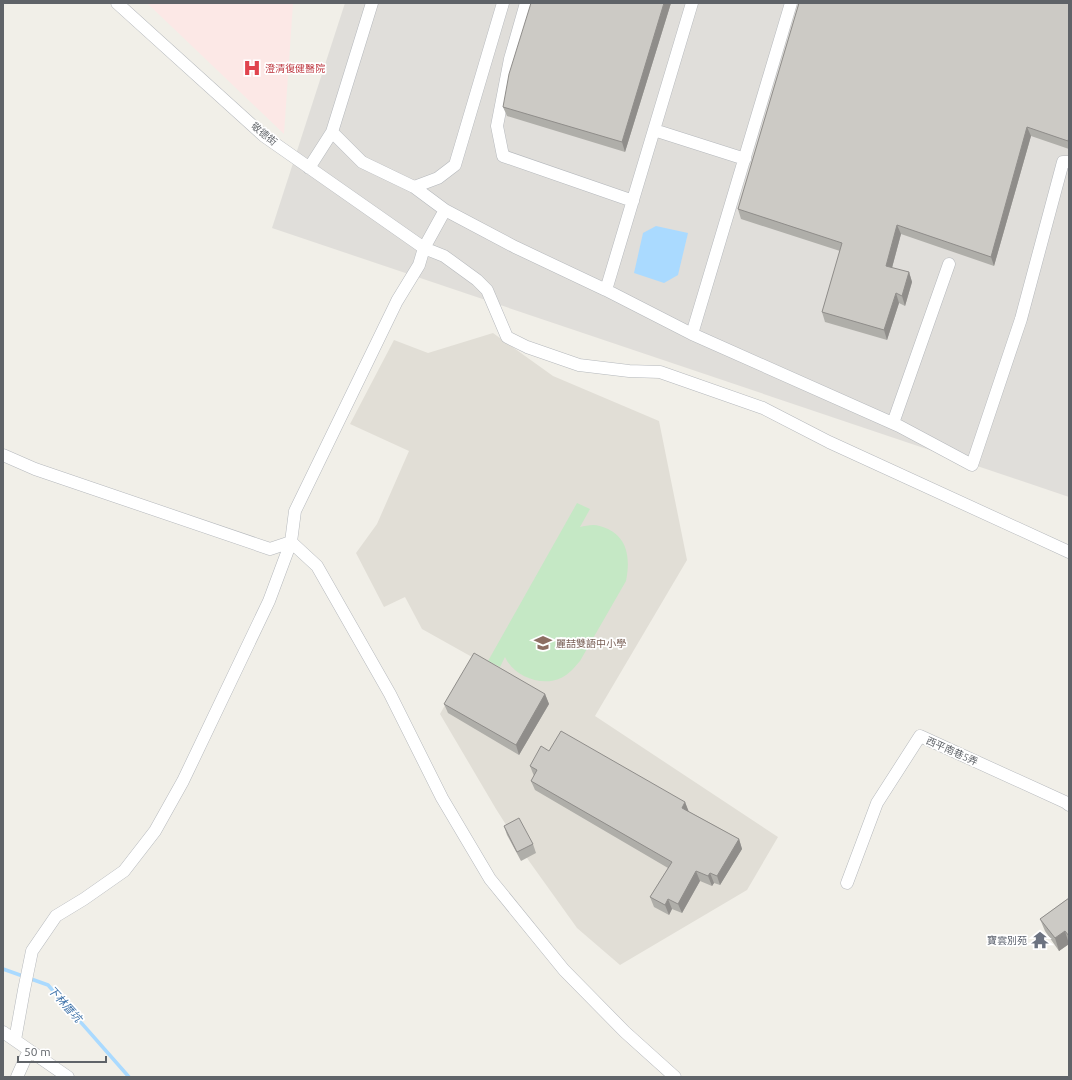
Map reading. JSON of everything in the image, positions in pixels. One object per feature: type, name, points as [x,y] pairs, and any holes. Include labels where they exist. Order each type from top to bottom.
[{"type":"street","name":"敬德街","points":[[117,3],[264,136],[424,248],[444,256],[477,280],[487,290],[507,337],[527,347],[579,365],[629,371],[660,372],[763,408],[829,442],[1069,552]]},
{"type":"street","points":[[309,168],[332,132],[372,3]]},
{"type":"street","points":[[414,187],[438,178],[455,165],[503,3]]},
{"type":"street","points":[[526,3],[510,59],[497,126],[503,156],[633,201]]},
{"type":"street","points":[[606,290],[692,3]]},
{"type":"street","points":[[692,334],[791,3]]},
{"type":"street","points":[[654,130],[745,159]]},
{"type":"street","points":[[332,132],[362,162],[414,187],[445,210],[515,247],[606,290],[692,334],[893,423],[972,465],[1021,319],[1063,162],[1069,162]]},
{"type":"street","points":[[15,1040],[32,951],[56,916],[84,900],[124,871],[155,831],[183,781],[269,601],[290,542],[295,511],[397,301],[419,265],[424,248],[445,210]]},
{"type":"street","points":[[893,423],[949,264]]},
{"type":"street","points":[[3,455],[35,469],[270,549],[290,542]]},
{"type":"street","points":[[290,542],[317,566],[390,694],[442,798],[490,879],[564,970],[625,1032],[675,1077]]},
{"type":"street","name":"西平南巷5弄","points":[[847,883],[877,803],[920,736],[1069,805]]},
{"type":"street","points":[[3,1032],[68,1077]]},
{"type":"street","points":[[17,1077],[29,1050]]},
{"type":"shaded area","name":"澄清復健醫院","points":[[147,3],[293,3],[284,134]]},
{"type":"shaded area","points":[[345,3],[1069,3],[1069,497],[272,228]]},
{"type":"shaded area","name":"麗喆雙語中小學","points":[[493,333],[553,376],[659,421],[687,560],[595,716],[778,837],[747,890],[620,965],[577,928],[529,861],[496,809],[440,714],[472,657],[422,629],[405,597],[384,607],[356,553],[377,524],[409,451],[350,424],[394,340],[428,353]]},
{"type":"green space","points":[[577,503],[590,509],[580,527],[595,525],[608,529],[615,533],[624,545],[628,558],[626,581],[576,666],[569,673],[554,681],[537,681],[522,675],[515,670],[505,657],[500,667],[488,661]]},
{"type":"water","points":[[656,226],[688,233],[678,275],[664,283],[634,273],[643,233]]},
{"type":"building","points":[[531,3],[664,3],[622,142],[503,107],[509,74]]},
{"type":"building","points":[[799,3],[1069,3],[1068,141],[1027,127],[991,257],[897,225],[886,266],[909,272],[902,296],[896,293],[884,330],[822,312],[842,243],[738,209]]},
{"type":"building","points":[[474,653],[545,694],[516,745],[444,704]]},
{"type":"building","points":[[561,731],[685,802],[682,808],[739,839],[717,876],[710,873],[708,876],[696,871],[678,904],[668,899],[665,905],[650,897],[672,862],[531,781],[537,770],[530,766],[541,746],[549,751]]},
{"type":"building","points":[[519,818],[533,844],[517,852],[504,826]]},
{"type":"building","points":[[1069,898],[1069,936],[1065,931],[1055,938],[1040,919]]},
{"type":"waterway","name":"下林厝坑","points":[[3,969],[48,985],[129,1077]]},
{"type":"place","name":"澄清復健醫院","points":[[252,68]]},
{"type":"place","name":"麗喆雙語中小學","points":[[543,643]]},
{"type":"place","name":"寶雲別苑","points":[[1040,940]]}]
